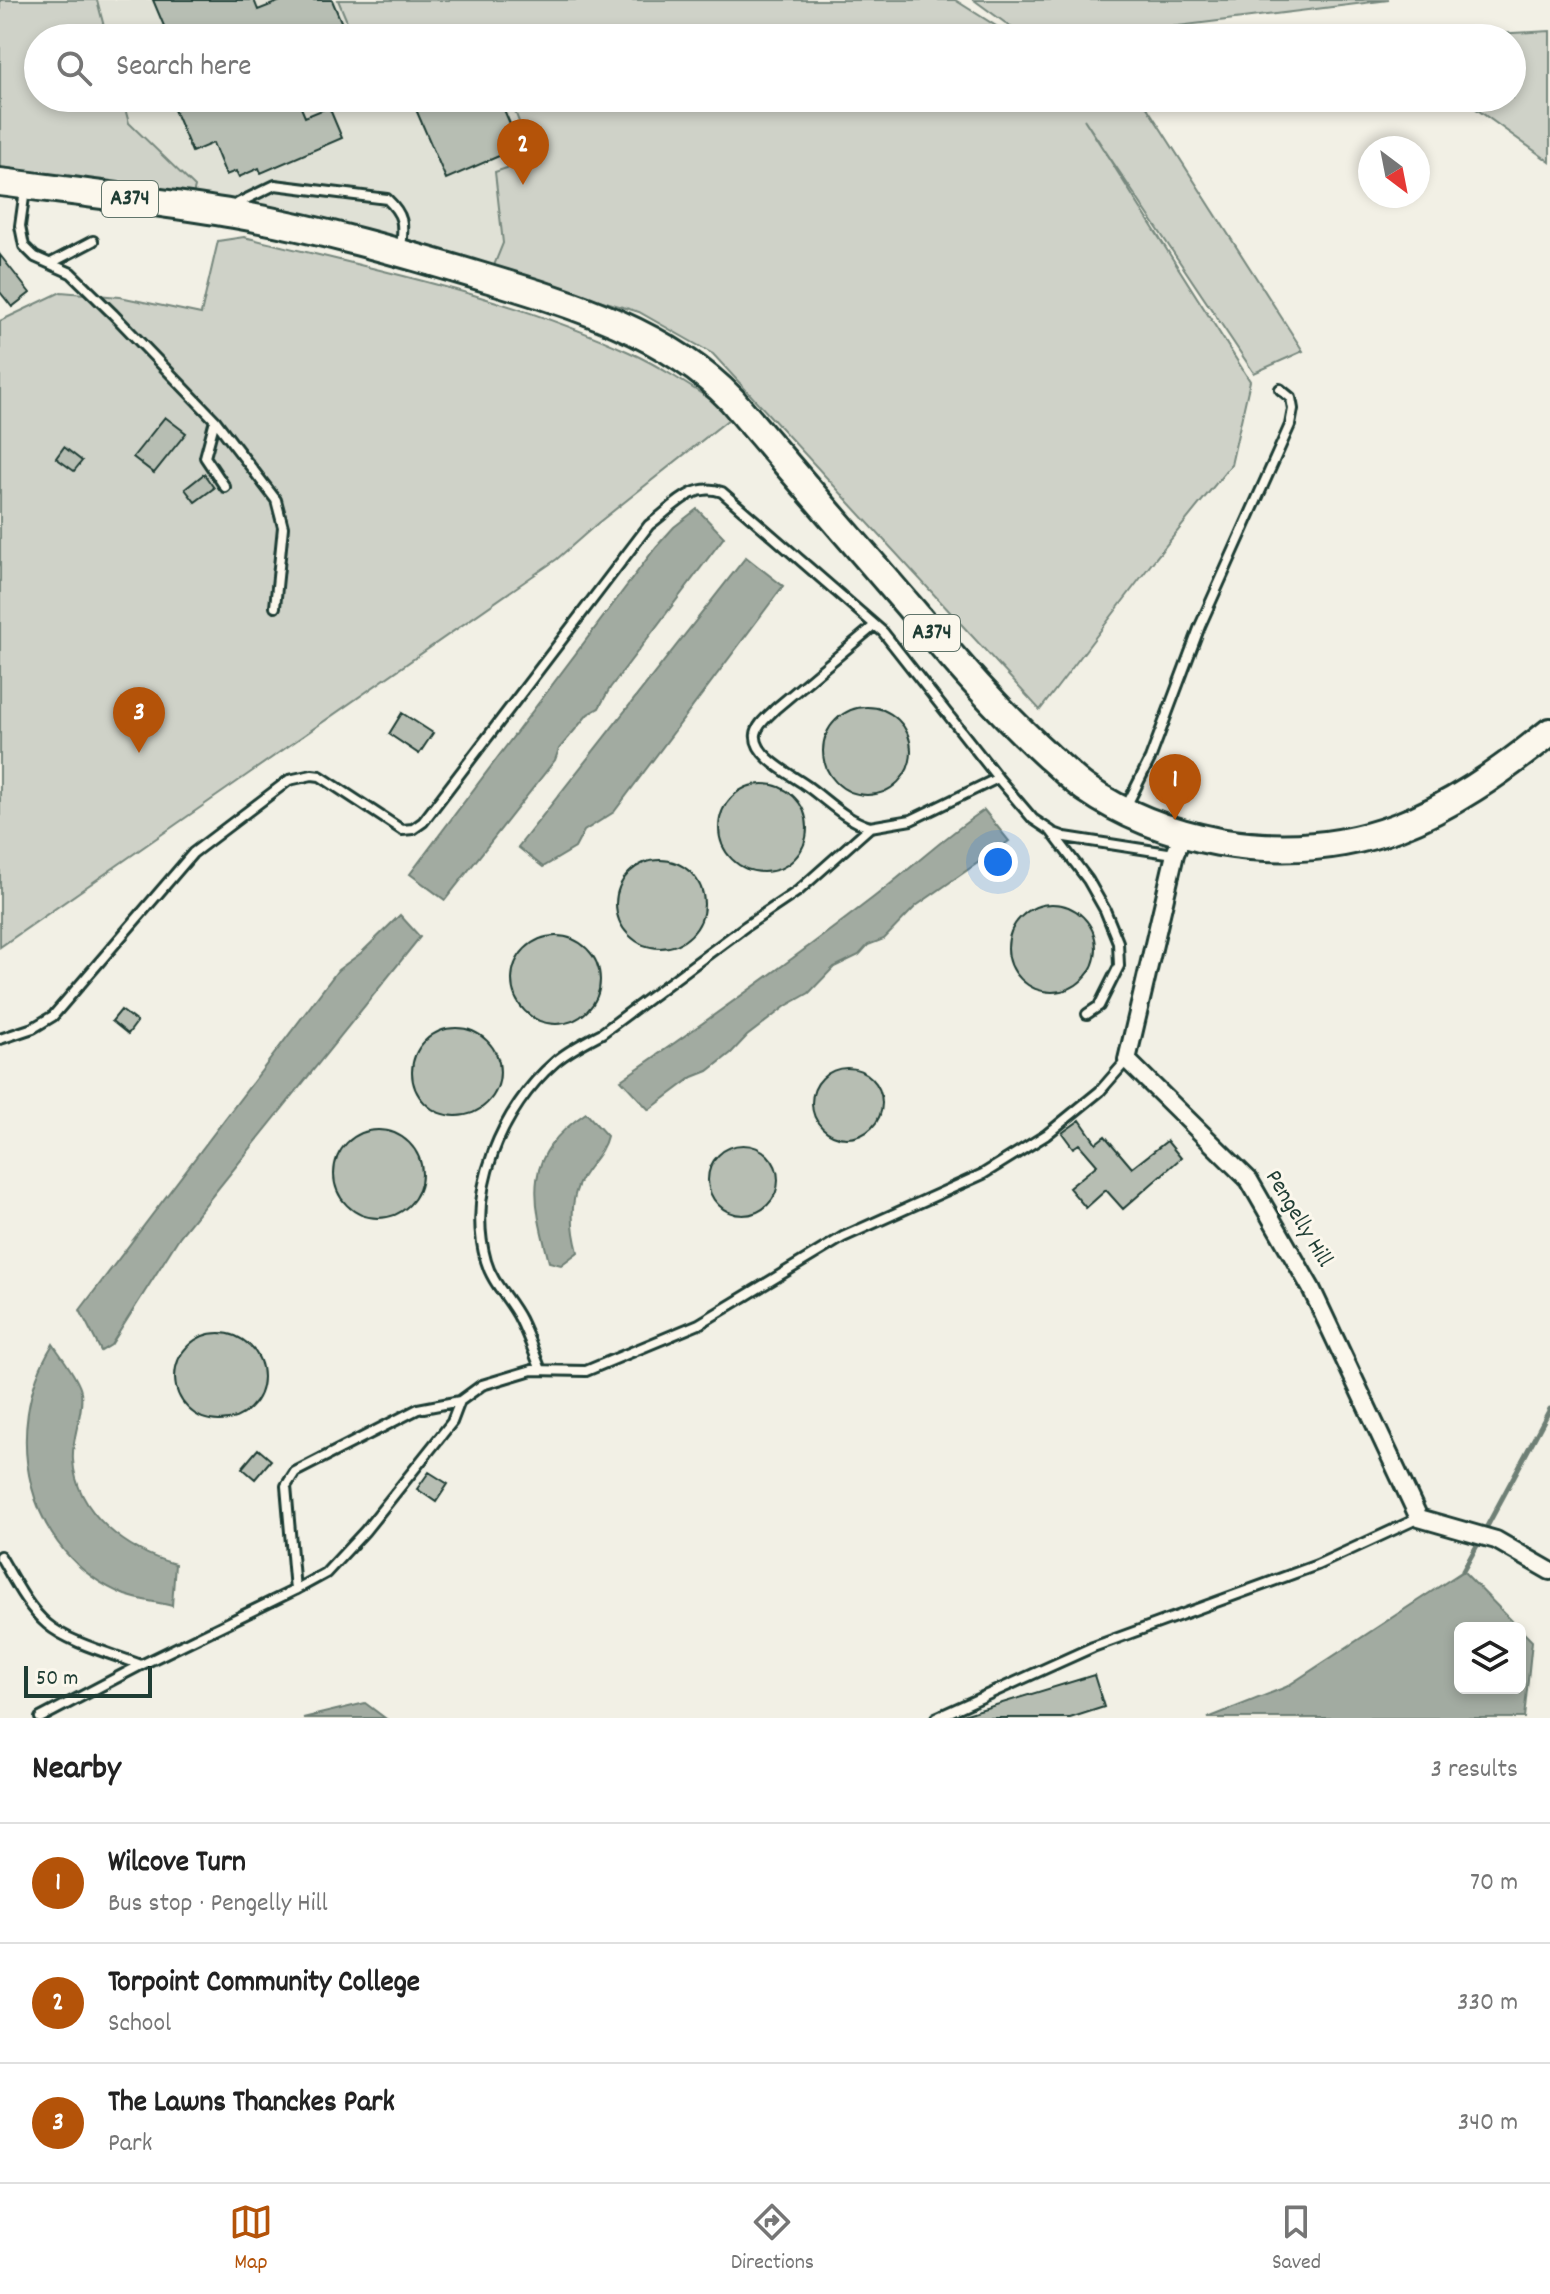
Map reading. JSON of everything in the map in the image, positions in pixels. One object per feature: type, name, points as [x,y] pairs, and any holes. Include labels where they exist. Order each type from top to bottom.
[{"type":"main road","name":"A374","points":[[13,184],[235,214],[401,252],[524,289],[607,319],[683,359],[717,384],[974,682],[1029,739],[1083,787],[1180,844],[1327,847],[1370,837],[1445,806],[1479,786],[1550,732]]},
{"type":"street","points":[[1127,1060],[1180,844]]},
{"type":"street","name":"Pengelly Hill","points":[[1127,1060],[1249,1180],[1311,1288],[1419,1518]]},
{"type":"street","points":[[1419,1518],[1496,1540],[1550,1571]]},
{"type":"lane","points":[[13,184],[24,246],[35,257],[71,273],[215,420],[276,500],[283,527],[275,607]]},
{"type":"lane","points":[[235,214],[238,203],[275,185],[387,199],[398,209],[403,223],[401,252]]},
{"type":"lane","points":[[51,263],[93,241]]},
{"type":"lane","points":[[1124,812],[1150,759],[1200,626],[1290,425],[1293,409],[1291,398],[1280,389]]},
{"type":"lane","points":[[215,420],[205,457],[225,487]]},
{"type":"lane","points":[[0,1039],[33,1028],[53,1016],[193,853],[289,780],[320,776],[402,830],[413,829],[423,822],[649,525],[689,494],[712,489],[722,492],[875,625],[1033,819],[1065,837],[1180,844]]},
{"type":"lane","points":[[870,827],[840,813],[809,787],[774,765],[759,746],[756,736],[760,724],[775,709],[875,625]]},
{"type":"lane","points":[[541,1370],[519,1317],[486,1262],[479,1225],[489,1163],[514,1112],[536,1081],[556,1061],[610,1027],[798,891],[870,827],[911,820],[998,778]]},
{"type":"lane","points":[[1051,831],[1088,880],[1118,942],[1119,966],[1110,987],[1099,1006],[1087,1014]]},
{"type":"lane","points":[[295,1590],[286,1495],[289,1478],[295,1472],[418,1409],[460,1401],[482,1385],[532,1370],[586,1371],[699,1324],[843,1237],[983,1174],[1046,1135],[1100,1091],[1127,1060]]},
{"type":"lane","points":[[40,1718],[326,1573],[365,1531],[452,1422],[460,1401]]},
{"type":"lane","points":[[936,1718],[1093,1647],[1317,1565],[1419,1518]]},
{"type":"lane","points":[[0,1556],[37,1614],[49,1626],[92,1647],[141,1665]]},
{"type":"shaded area","points":[[0,0],[955,0],[993,24],[24,24],[24,112],[997,112],[713,354],[639,312],[493,268],[0,173]]},
{"type":"shaded area","points":[[0,0],[97,0],[103,24],[24,24],[24,112],[126,112],[129,123],[195,187],[192,199],[0,173]]},
{"type":"shaded area","points":[[338,0],[955,0],[993,24],[348,24]]},
{"type":"shaded area","points":[[974,0],[1389,0],[1194,24],[1007,24]]},
{"type":"shaded area","points":[[1550,31],[1550,162],[1480,112],[1526,112],[1526,32]]},
{"type":"shaded area","points":[[515,112],[1150,112],[1303,351],[1254,373],[1084,119],[1250,381],[1231,465],[1040,710],[713,354],[639,312],[493,268],[503,243],[495,172],[533,159]]},
{"type":"shaded area","points":[[244,237],[488,299],[583,332],[643,359],[734,415],[557,559],[0,947],[0,321],[61,292],[120,297],[201,314],[218,241]]},
{"type":"shaded area","points":[[697,509],[724,537],[610,688],[599,708],[588,714],[559,749],[555,760],[445,900],[410,874],[656,547],[674,527]]},
{"type":"shaded area","points":[[746,557],[783,586],[614,812],[584,831],[575,848],[543,867],[518,847]]},
{"type":"shaded area","points":[[984,810],[1009,841],[916,906],[884,939],[868,945],[859,955],[834,967],[809,993],[786,1006],[747,1036],[708,1071],[693,1077],[649,1110],[621,1080],[812,944]]},
{"type":"shaded area","points":[[400,915],[420,937],[180,1236],[111,1345],[101,1351],[80,1310],[338,970],[361,953]]},
{"type":"shaded area","points":[[586,1113],[607,1136],[601,1151],[580,1182],[573,1202],[578,1252],[561,1265],[549,1262],[536,1197],[537,1179],[551,1145]]},
{"type":"shaded area","points":[[53,1344],[80,1387],[81,1409],[73,1460],[76,1479],[84,1497],[94,1513],[123,1540],[175,1564],[172,1606],[125,1595],[91,1576],[64,1551],[44,1520],[32,1486],[26,1450],[28,1414],[37,1378]]},
{"type":"shaded area","points":[[1463,1571],[1513,1622],[1454,1622],[1454,1694],[1526,1694],[1526,1635],[1532,1641],[1524,1718],[1208,1718],[1286,1687]]},
{"type":"shaded area","points":[[365,1703],[385,1718],[303,1718]]},
{"type":"building","points":[[153,0],[254,0],[258,10],[283,0],[332,0],[342,24],[163,24]]},
{"type":"building","points":[[175,112],[303,112],[305,117],[317,112],[331,112],[342,138],[261,173],[259,168],[239,177],[236,171],[226,175],[213,143],[192,152]]},
{"type":"building","points":[[417,112],[505,112],[520,147],[446,179]]},
{"type":"building","points":[[0,255],[30,293],[12,307],[0,292]]},
{"type":"building","points":[[165,417],[186,433],[154,473],[133,457]]},
{"type":"building","points":[[64,447],[82,461],[74,471],[56,458]]},
{"type":"building","points":[[204,474],[214,488],[195,502],[185,489]]},
{"type":"building","points":[[867,707],[884,710],[898,720],[908,734],[911,751],[908,768],[898,782],[884,792],[867,795],[850,792],[836,782],[826,768],[823,751],[826,734],[836,720],[850,710]]},
{"type":"building","points":[[402,713],[433,733],[419,754],[389,734]]},
{"type":"building","points":[[763,784],[780,787],[794,797],[804,811],[807,828],[804,845],[794,859],[780,869],[763,872],[746,869],[732,859],[722,845],[719,828],[722,811],[732,797],[746,787]]},
{"type":"building","points":[[660,860],[677,863],[691,873],[701,887],[704,904],[701,921],[691,935],[677,945],[660,948],[643,945],[629,935],[619,921],[616,904],[619,887],[629,873],[643,863]]},
{"type":"building","points":[[1052,904],[1069,907],[1083,917],[1093,931],[1096,948],[1093,965],[1083,979],[1069,989],[1052,992],[1035,989],[1021,979],[1011,965],[1008,948],[1011,931],[1021,917],[1035,907]]},
{"type":"building","points":[[556,936],[573,939],[587,949],[597,963],[600,980],[597,997],[587,1011],[573,1021],[556,1024],[539,1021],[525,1011],[515,997],[512,980],[515,963],[525,949],[539,939]]},
{"type":"building","points":[[121,1010],[137,1022],[128,1034],[112,1021]]},
{"type":"building","points":[[456,1028],[473,1031],[487,1041],[497,1055],[500,1072],[497,1089],[487,1103],[473,1113],[456,1116],[439,1113],[425,1103],[415,1089],[412,1072],[415,1055],[425,1041],[439,1031]]},
{"type":"building","points":[[854,1068],[876,1083],[882,1103],[880,1117],[872,1128],[861,1136],[840,1138],[822,1128],[814,1117],[812,1096],[822,1078],[833,1070]]},
{"type":"building","points":[[1080,1120],[1096,1143],[1105,1136],[1132,1168],[1167,1141],[1181,1158],[1123,1209],[1106,1190],[1086,1208],[1069,1188],[1097,1165],[1079,1144],[1073,1148],[1062,1133]]},
{"type":"building","points":[[378,1130],[395,1133],[409,1143],[419,1157],[422,1174],[419,1191],[409,1205],[395,1215],[378,1218],[361,1215],[347,1205],[337,1191],[334,1174],[337,1157],[347,1143],[361,1133]]},
{"type":"building","points":[[750,1145],[772,1160],[778,1180],[776,1194],[768,1205],[757,1213],[736,1215],[718,1205],[710,1194],[708,1173],[718,1155],[729,1147]]},
{"type":"building","points":[[219,1333],[236,1336],[250,1346],[260,1360],[263,1377],[260,1394],[250,1408],[236,1418],[219,1421],[202,1418],[188,1408],[178,1394],[175,1377],[178,1360],[188,1346],[202,1336]]},
{"type":"building","points":[[258,1449],[271,1460],[255,1479],[242,1468]]},
{"type":"building","points":[[429,1472],[448,1484],[436,1502],[417,1489]]},
{"type":"building","points":[[1094,1675],[1104,1707],[1070,1718],[963,1718],[963,1715]]},
{"type":"waterway","points":[[1484,1532],[1550,1409]]},
{"type":"waterway","points":[[1463,1571],[1480,1540]]},
{"type":"place","name":"Torpoint Community College","points":[[523,185]]},
{"type":"place","name":"The Lawns Thanckes Park","points":[[139,753]]},
{"type":"place","name":"Wilcove Turn","points":[[1175,820]]}]
